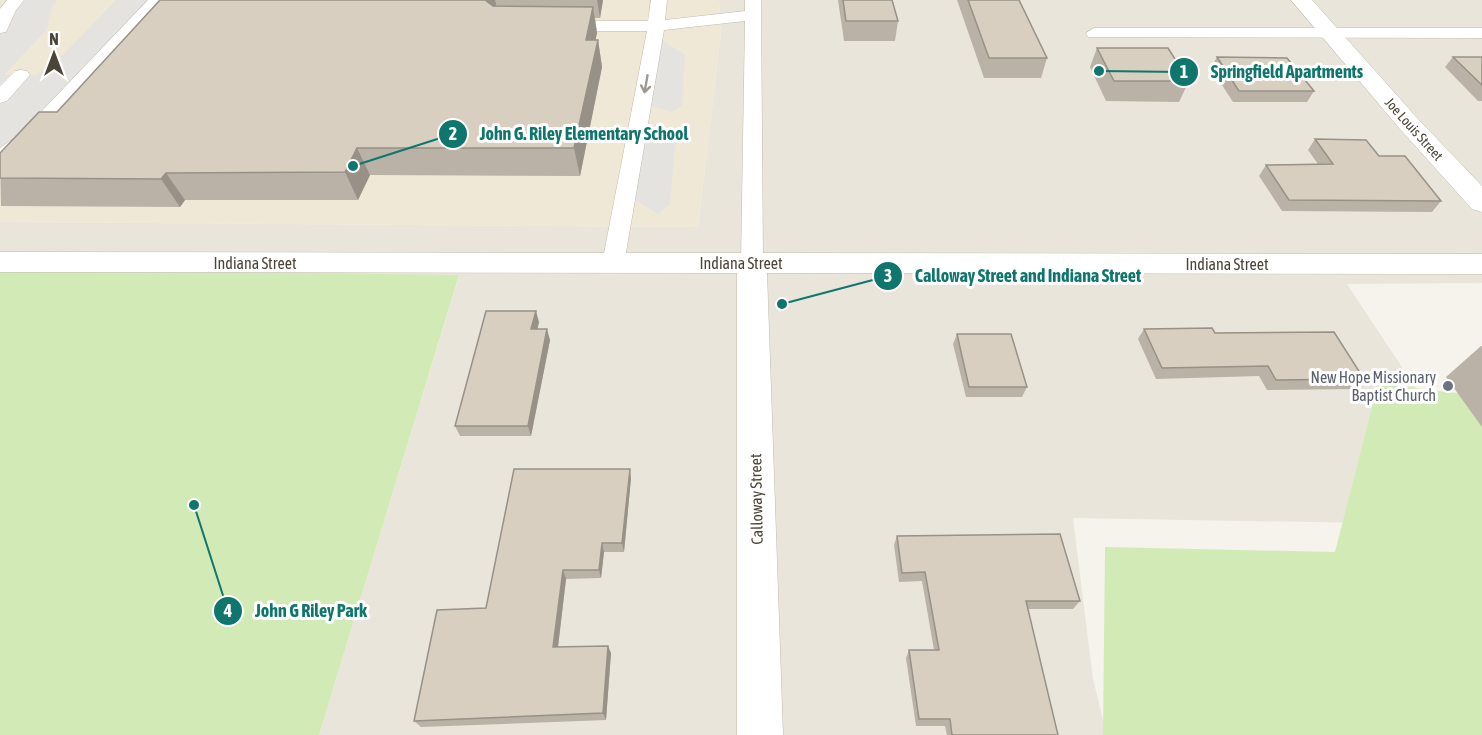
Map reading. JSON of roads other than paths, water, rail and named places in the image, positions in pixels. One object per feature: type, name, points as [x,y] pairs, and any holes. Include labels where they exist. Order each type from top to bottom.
[{"type":"street","name":"Joe Louis Street","points":[[1301,0],[1409,124],[1482,203]]},
{"type":"street","name":"Indiana Street","points":[[0,262],[1482,264]]},
{"type":"street","name":"Calloway Street","points":[[752,263],[760,735]]},
{"type":"lane","points":[[0,28],[8,9],[16,0]]},
{"type":"lane","points":[[1,158],[27,138],[157,0]]},
{"type":"lane","points":[[613,264],[659,0]]},
{"type":"lane","points":[[542,26],[656,26],[754,7],[752,263]]},
{"type":"lane","points":[[1094,33],[1482,33]]},
{"type":"lane","points":[[0,97],[21,75]]},
{"type":"place","name":"Springfield Apartments","points":[[1099,71]]},
{"type":"place","name":"John G. Riley Elementary School","points":[[353,166]]},
{"type":"place","name":"Calloway Street and Indiana Street","points":[[782,304]]},
{"type":"place","name":"New Hope Missionary Baptist Church","points":[[1448,386]]},
{"type":"place","name":"John G Riley Park","points":[[194,505]]}]
